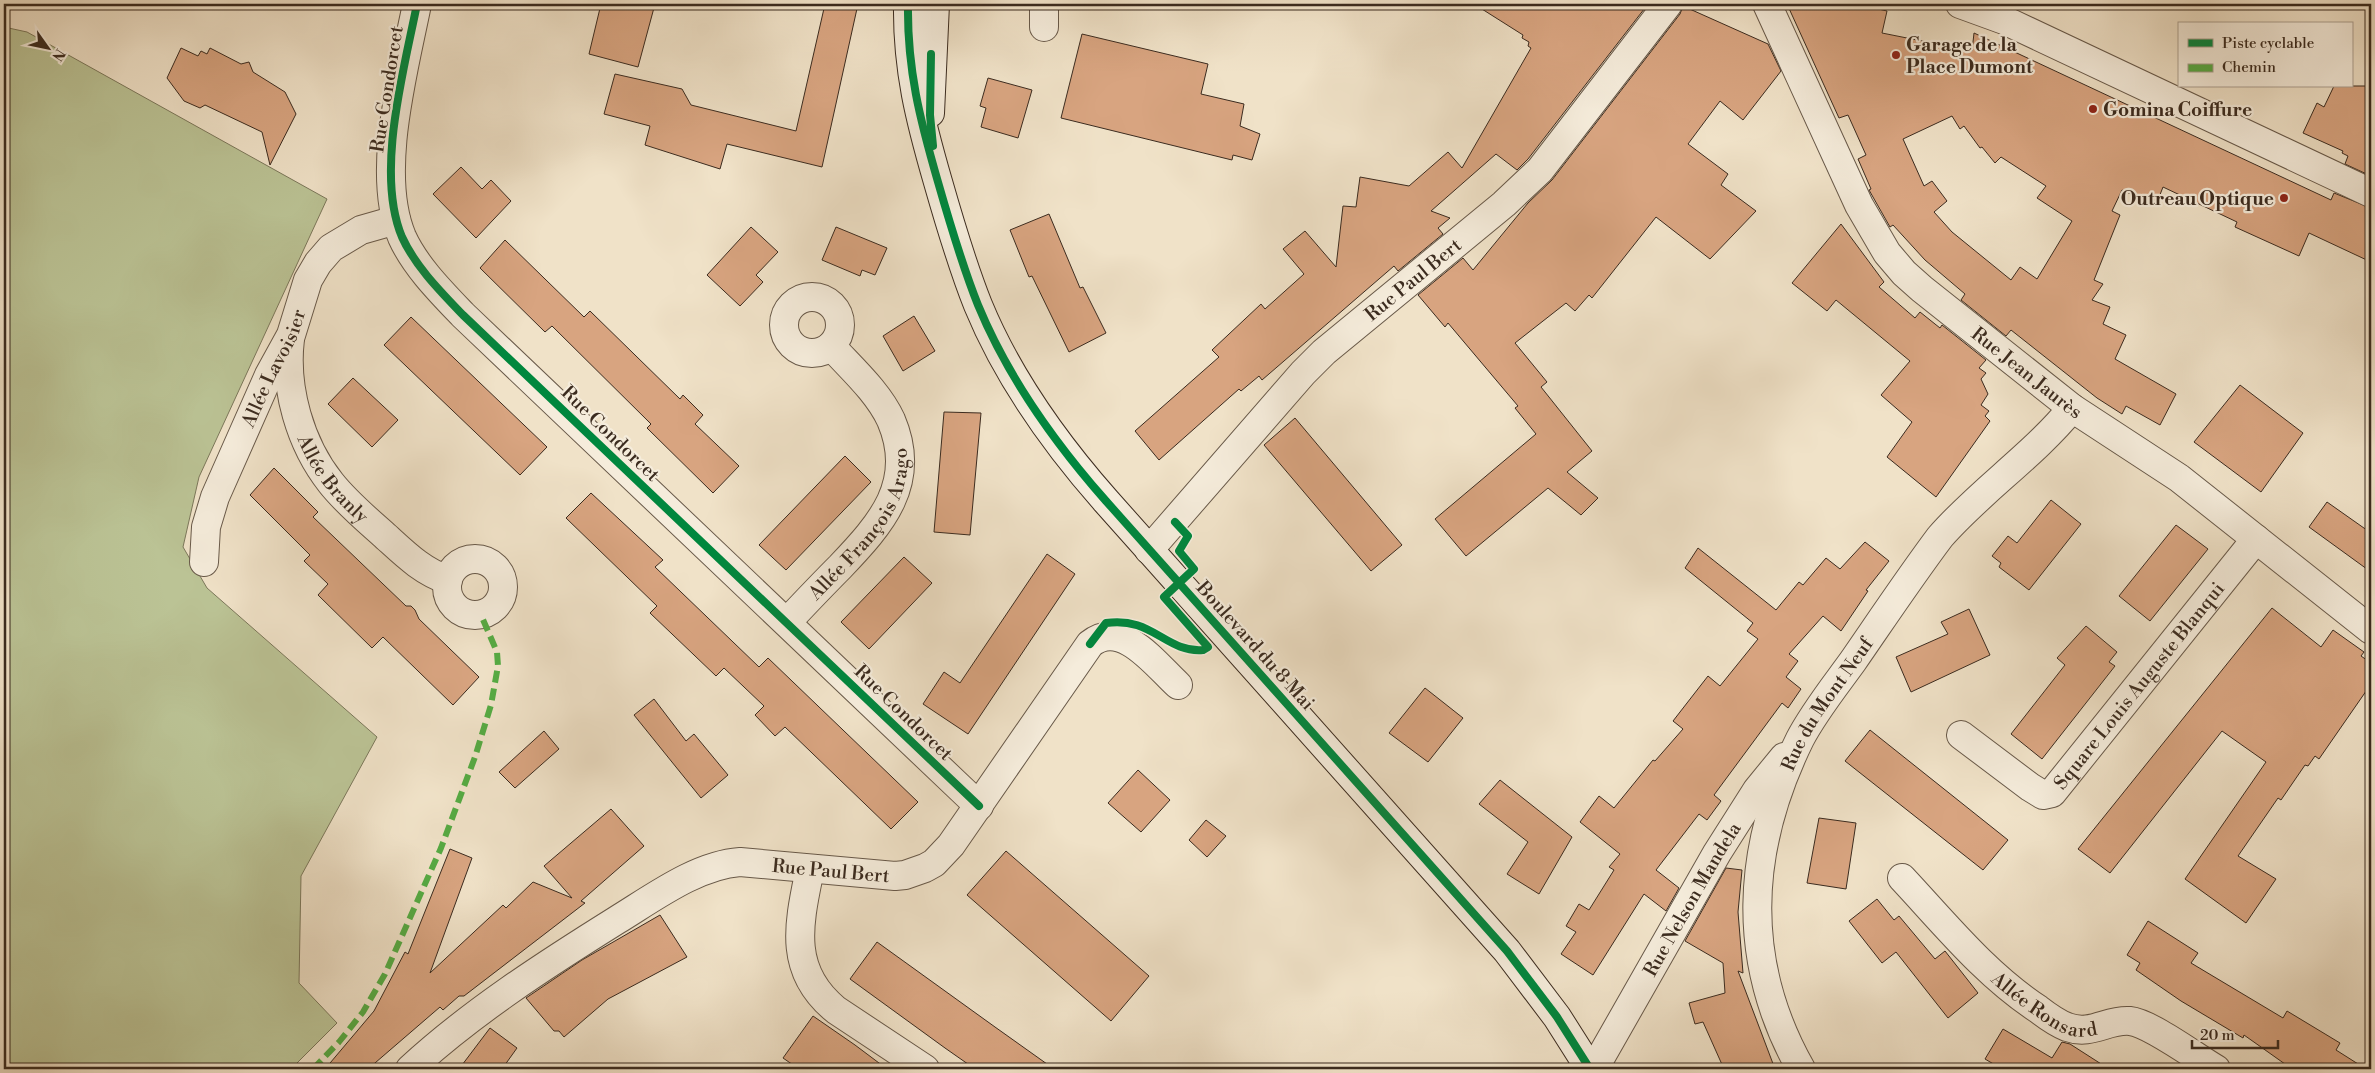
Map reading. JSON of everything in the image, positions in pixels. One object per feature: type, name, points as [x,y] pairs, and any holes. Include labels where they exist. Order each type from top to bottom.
[{"type":"street","name":"Rue Condorcet","points":[[416,4],[391,146],[391,187],[396,220],[402,238],[421,266],[463,315],[979,806]]},
{"type":"street","name":"Boulevard du 8 Mai","points":[[908,4],[910,72],[922,132],[955,244],[978,305],[1013,375],[1058,443],[1149,550],[1507,951],[1557,1017],[1590,1069]]},
{"type":"street","points":[[923,4],[931,54]]},
{"type":"street","name":"Boulevard du 8 Mai","points":[[935,4],[931,54],[931,129],[938,184]]},
{"type":"street","name":"Rue Paul Bert","points":[[1149,550],[1303,373],[1324,352],[1504,204],[1551,159],[1668,4]]},
{"type":"street","name":"Rue Jean Jaurès","points":[[1767,4],[1859,205],[1887,253],[1904,273],[2072,408],[2179,478],[2371,630]]},
{"type":"street","points":[[1960,4],[2004,20],[2371,193]]},
{"type":"street","name":"Allée Lavoisier","points":[[204,562],[206,527],[215,497],[269,375],[291,335],[308,280],[318,263],[331,248],[361,230],[396,220]]},
{"type":"street","name":"Allée Branly","points":[[291,335],[289,369],[295,407],[310,448],[323,473],[342,496],[410,559],[424,570],[448,580]]},
{"type":"street","name":"Allée François Arago","points":[[787,622],[880,523],[894,495],[898,479],[900,463],[898,447],[890,419],[870,390],[831,346]]},
{"type":"street","name":"Rue du Mont Neuf","points":[[1801,1069],[1780,1028],[1766,988],[1757,922],[1759,877],[1770,817],[1784,778],[1801,738],[1940,537],[1959,517],[2044,441],[2072,408]]},
{"type":"street","name":"Square Louis Auguste Blanqui","points":[[1961,734],[2030,787],[2043,795],[2052,793],[2256,539]]},
{"type":"street","name":"Rue Paul Bert","points":[[410,1069],[442,1041],[534,974],[629,912],[697,873],[724,863],[740,862],[895,876],[917,872],[934,863],[951,845],[1086,650],[1097,639],[1114,635],[1123,638],[1133,644],[1178,685]]},
{"type":"street","name":"Rue Nelson Mandela","points":[[1594,1069],[1726,839],[1762,784],[1801,738]]},
{"type":"street","points":[[810,869],[799,920],[802,953],[808,980],[825,1001],[836,1010],[925,1069]]},
{"type":"street","name":"Allée Ronsard","points":[[1902,878],[1993,975],[2018,996],[2054,1020],[2075,1030],[2085,1030],[2121,1021],[2132,1021],[2155,1032],[2216,1069]]},
{"type":"green space","points":[[4,27],[27,32],[327,199],[199,477],[183,547],[207,588],[377,737],[301,876],[299,983],[337,1023],[291,1069],[4,1069]]},
{"type":"building","points":[[601,4],[655,4],[638,67],[589,54]]},
{"type":"building","points":[[825,4],[858,4],[822,167],[727,144],[720,169],[645,145],[650,126],[604,114],[615,74],[682,89],[691,105],[796,131]]},
{"type":"building","points":[[1474,4],[1648,4],[1528,159],[1517,170],[1496,154],[1431,211],[1450,218],[1438,228],[1443,234],[1398,271],[1394,266],[1262,380],[1259,376],[1241,391],[1239,389],[1159,460],[1135,431],[1219,357],[1212,350],[1261,304],[1265,309],[1304,274],[1283,249],[1305,231],[1336,267],[1343,206],[1356,207],[1360,177],[1409,186],[1448,152],[1462,168],[1531,48],[1528,46],[1529,42],[1522,38],[1523,35]]},
{"type":"building","points":[[1787,4],[1857,4],[1887,11],[1882,33],[1972,51],[1974,33],[2331,200],[2334,193],[2371,208],[2371,262],[2309,233],[2299,256],[2235,227],[2237,222],[2163,187],[2156,205],[2122,190],[2112,211],[2120,215],[2094,280],[2103,284],[2092,300],[2110,307],[2103,324],[2126,335],[2115,359],[2176,394],[2160,425],[2126,406],[2122,414],[2097,398],[2011,330],[2006,336],[1961,300],[1965,294],[1925,260],[1893,225],[1890,227],[1869,190],[1871,189],[1858,159],[1866,155],[1848,115],[1839,118]],"holes":[[[1952,116],[1960,129],[1964,126],[1980,148],[1982,147],[1995,163],[2001,157],[2046,186],[2037,198],[2072,221],[2037,279],[2020,267],[2011,280],[1952,232],[1934,212],[1947,201],[1932,181],[1924,186],[1903,139]]]},
{"type":"building","points":[[1683,6],[1768,44],[1781,71],[1743,120],[1720,101],[1688,144],[1728,174],[1721,185],[1756,211],[1710,259],[1656,217],[1592,298],[1589,295],[1575,311],[1566,303],[1515,343],[1547,382],[1541,387],[1592,451],[1567,472],[1598,498],[1581,515],[1548,488],[1466,556],[1435,519],[1536,434],[1515,408],[1518,406],[1448,323],[1445,327],[1418,295],[1463,258],[1473,270],[1528,203],[1552,180],[1680,14]]},
{"type":"building","points":[[1082,34],[1208,64],[1201,94],[1244,104],[1240,126],[1260,134],[1252,160],[1233,155],[1232,160],[1061,118]]},
{"type":"building","points":[[181,48],[198,56],[201,51],[207,54],[210,48],[241,64],[249,62],[253,72],[285,92],[296,114],[270,165],[262,132],[205,105],[200,108],[184,101],[167,78]]},
{"type":"building","points":[[988,78],[1032,90],[1018,138],[981,127],[986,108],[980,106]]},
{"type":"building","points":[[2371,86],[2371,176],[2345,164],[2348,156],[2342,153],[2343,151],[2303,133],[2317,103],[2324,107],[2333,88]]},
{"type":"building","points":[[461,167],[482,189],[491,180],[511,201],[476,238],[433,194]]},
{"type":"building","points":[[1049,214],[1080,288],[1083,287],[1106,333],[1069,352],[1032,276],[1029,277],[1010,230]]},
{"type":"building","points":[[1841,224],[1884,282],[1879,287],[1915,318],[1920,312],[1940,328],[1942,325],[1986,360],[1979,368],[1986,373],[1981,379],[1988,394],[1981,405],[1989,411],[1985,416],[1990,421],[1936,497],[1887,457],[1912,422],[1881,395],[1910,361],[1836,300],[1827,311],[1792,283]]},
{"type":"building","points":[[751,227],[778,252],[756,275],[763,282],[740,306],[707,275]]},
{"type":"building","points":[[836,227],[887,248],[875,275],[862,270],[860,276],[822,260]]},
{"type":"building","points":[[505,240],[584,317],[590,311],[680,399],[683,395],[703,415],[695,424],[739,466],[713,493],[647,428],[651,424],[552,326],[545,332],[480,268]]},
{"type":"building","points":[[914,316],[935,351],[903,371],[883,336]]},
{"type":"building","points":[[411,317],[547,447],[520,475],[384,345]]},
{"type":"building","points":[[353,378],[398,420],[372,447],[328,404]]},
{"type":"building","points":[[2240,385],[2303,433],[2261,492],[2194,442]]},
{"type":"building","points":[[944,412],[981,413],[970,535],[934,532]]},
{"type":"building","points":[[1295,418],[1402,545],[1371,571],[1264,445]]},
{"type":"building","points":[[845,456],[871,482],[786,570],[759,545]]},
{"type":"building","points":[[274,468],[318,512],[313,517],[406,606],[411,606],[419,619],[479,677],[453,705],[383,637],[372,648],[318,595],[328,584],[304,561],[310,555],[250,495]]},
{"type":"building","points":[[591,493],[663,560],[655,567],[759,667],[768,658],[918,802],[891,829],[785,727],[775,736],[755,715],[764,706],[724,668],[716,676],[650,613],[657,606],[566,518]]},
{"type":"building","points":[[2051,500],[2081,524],[2029,590],[1999,567],[2001,563],[1992,556],[2008,536],[2017,543]]},
{"type":"building","points":[[2327,502],[2371,533],[2371,572],[2309,527]]},
{"type":"building","points":[[2176,525],[2208,549],[2150,621],[2119,596]]},
{"type":"building","points":[[1865,542],[1889,561],[1866,590],[1868,591],[1841,631],[1823,616],[1789,654],[1798,661],[1786,677],[1801,689],[1788,708],[1782,703],[1714,795],[1721,801],[1707,820],[1699,814],[1656,870],[1679,888],[1666,911],[1644,894],[1593,975],[1561,954],[1576,932],[1566,926],[1579,904],[1589,910],[1614,870],[1609,867],[1620,854],[1580,822],[1599,796],[1614,808],[1653,760],[1655,761],[1683,729],[1673,721],[1708,676],[1720,686],[1758,639],[1747,631],[1753,623],[1685,568],[1698,548],[1776,610],[1799,582],[1803,585],[1826,558],[1840,569]]},
{"type":"building","points":[[1047,554],[1075,574],[968,734],[923,704],[944,672],[960,683]]},
{"type":"building","points":[[904,557],[932,583],[869,649],[841,622]]},
{"type":"building","points":[[2272,608],[2321,647],[2333,630],[2364,652],[2361,656],[2371,663],[2371,684],[2319,759],[2315,756],[2308,766],[2305,765],[2281,800],[2278,798],[2238,856],[2276,879],[2246,923],[2185,879],[2266,762],[2222,731],[2110,873],[2078,849]]},
{"type":"building","points":[[1969,609],[1990,655],[1911,692],[1896,657],[1948,634],[1941,622]]},
{"type":"building","points":[[2086,626],[2117,652],[2109,662],[2115,666],[2042,759],[2011,734],[2065,665],[2057,658]]},
{"type":"building","points":[[1425,688],[1463,718],[1428,762],[1389,733]]},
{"type":"building","points":[[654,699],[686,741],[694,734],[728,775],[701,798],[634,715]]},
{"type":"building","points":[[1870,730],[2008,840],[1983,870],[1845,761]]},
{"type":"building","points":[[544,731],[559,749],[515,788],[499,772]]},
{"type":"building","points":[[1138,770],[1170,800],[1141,832],[1108,803]]},
{"type":"building","points":[[1500,780],[1572,837],[1539,894],[1507,874],[1528,842],[1479,804]]},
{"type":"building","points":[[611,809],[644,846],[581,901],[585,903],[464,996],[459,996],[443,1010],[440,1007],[368,1069],[325,1069],[374,1011],[405,952],[408,954],[450,849],[472,858],[430,973],[503,905],[506,908],[533,882],[572,898],[544,866]]},
{"type":"building","points":[[1819,818],[1856,823],[1846,889],[1807,883]]},
{"type":"building","points":[[1206,820],[1226,836],[1207,857],[1189,840]]},
{"type":"building","points":[[1006,851],[1149,976],[1111,1021],[967,895]]},
{"type":"building","points":[[1726,868],[1742,870],[1738,912],[1743,973],[1738,971],[1775,1069],[1724,1069],[1703,1022],[1695,1024],[1689,1003],[1725,993],[1723,963],[1685,941]]},
{"type":"building","points":[[1877,899],[1894,920],[1899,916],[1935,959],[1945,951],[1978,993],[1948,1018],[1896,952],[1882,963],[1849,921]]},
{"type":"building","points":[[660,915],[687,957],[608,999],[564,1037],[559,1031],[554,1031],[526,998],[582,960]]},
{"type":"building","points":[[2148,921],[2198,953],[2191,963],[2283,1018],[2287,1011],[2340,1043],[2336,1050],[2366,1069],[2292,1069],[2244,1035],[2243,1038],[2181,1001],[2136,970],[2140,963],[2127,955]]},
{"type":"building","points":[[877,942],[1054,1069],[975,1069],[945,1048],[850,979]]},
{"type":"building","points":[[813,1016],[887,1069],[799,1069],[783,1058]]},
{"type":"building","points":[[490,1028],[517,1048],[502,1069],[459,1069]]},
{"type":"building","points":[[2003,1029],[2052,1058],[2062,1042],[2070,1044],[2109,1069],[2002,1069],[1985,1059]]},
{"type":"marked path","points":[[313,1069],[339,1042],[363,1012],[385,974],[441,848],[475,757],[491,705],[498,666],[497,652],[481,615]]},
{"type":"cycle path","points":[[417,4],[399,90],[391,153],[391,183],[394,211],[402,237],[414,258],[429,278],[463,315],[979,806]]},
{"type":"cycle path","points":[[908,4],[912,73],[920,116],[956,244],[978,305],[1003,358],[1018,384],[1068,456],[1087,479],[1507,951],[1557,1017],[1590,1069]]},
{"type":"cycle path","points":[[931,54],[930,115],[933,146]]},
{"type":"cycle path","points":[[1090,644],[1106,623],[1122,622],[1147,629],[1179,646],[1203,650],[1208,647],[1164,597],[1194,569],[1179,551],[1188,536],[1175,522]]},
{"type":"place","name":"Garage de la Place Dumont","points":[[1896,55]]},
{"type":"place","name":"Gomina Coiffure","points":[[2093,109]]},
{"type":"place","name":"Outreau Optique","points":[[2284,198]]}]
